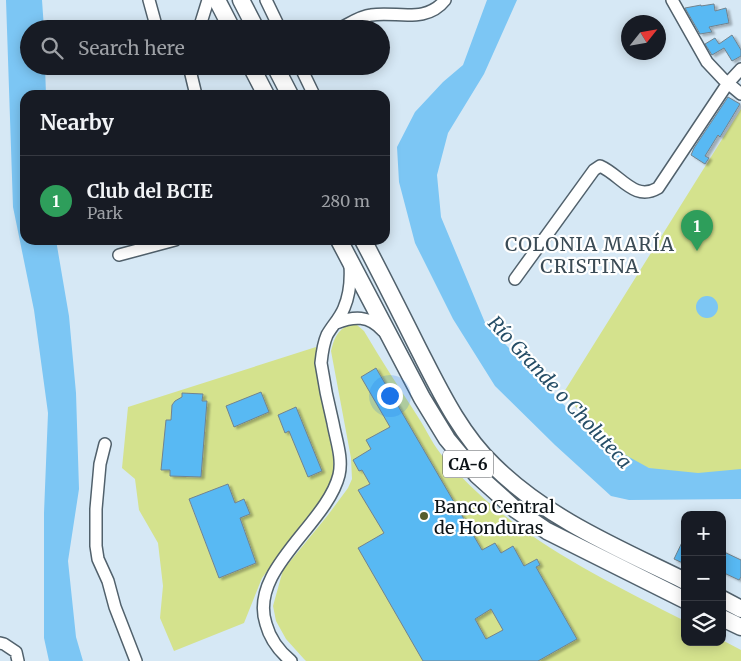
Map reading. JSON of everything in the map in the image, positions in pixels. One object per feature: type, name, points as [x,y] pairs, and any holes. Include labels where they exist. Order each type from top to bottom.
[{"type":"highway","points":[[217,0],[227,20]]},
{"type":"highway","points":[[241,0],[251,20]]},
{"type":"highway","points":[[256,75],[263,90]]},
{"type":"highway","points":[[283,75],[288,90]]},
{"type":"highway","name":"CA-6","points":[[342,245],[422,398],[447,438],[477,475],[498,495],[532,522],[559,538],[681,598]]},
{"type":"highway","name":"CA-6","points":[[366,245],[438,387],[463,428],[493,465],[527,495],[572,525],[681,579]]},
{"type":"highway","points":[[726,601],[740,608]]},
{"type":"highway","points":[[726,620],[741,627]]},
{"type":"street","points":[[149,0],[155,20]]},
{"type":"street","points":[[202,20],[208,0]]},
{"type":"street","points":[[266,0],[276,20]]},
{"type":"street","points":[[359,20],[370,15],[407,16],[424,14],[439,7],[445,0]]},
{"type":"street","points":[[672,0],[707,62],[741,94]]},
{"type":"street","points":[[515,279],[594,170],[600,166],[642,193],[658,188],[728,83],[741,69]]},
{"type":"street","points":[[190,75],[195,90]]},
{"type":"street","points":[[304,75],[312,90]]},
{"type":"street","points":[[119,255],[156,245]]},
{"type":"street","points":[[291,661],[270,636],[263,617],[262,606],[266,591],[277,568],[331,496],[339,474],[340,455],[321,363],[322,348],[328,334],[344,309],[349,293],[351,277],[350,260]]},
{"type":"street","points":[[336,323],[348,318],[367,319],[382,330],[395,347]]},
{"type":"street","points":[[105,444],[100,464],[96,500],[96,546],[98,559],[108,581],[115,607],[136,661]]},
{"type":"street","points":[[726,626],[741,636]]},
{"type":"street","points":[[0,643],[16,652],[18,661]]},
{"type":"green space","points":[[741,109],[741,477],[695,481],[617,459],[564,392]]},
{"type":"green space","points":[[349,325],[357,325],[364,331],[441,454],[470,486],[497,510],[556,552],[620,588],[681,619],[681,646],[726,646],[726,642],[741,650],[741,661],[306,661],[286,639],[276,621],[273,606],[283,570],[328,515],[348,488],[352,479],[351,458],[331,351],[337,335]]},
{"type":"green space","points":[[316,347],[333,462],[332,480],[329,490],[262,578],[244,623],[174,651],[160,618],[163,586],[158,543],[139,510],[135,479],[122,468],[128,407]],"holes":[[[228,484],[235,503],[244,500],[249,514],[240,518],[246,533],[238,536],[249,544],[256,563],[219,578],[189,500]]]},
{"type":"water","points":[[6,0],[42,0],[43,20],[20,20],[20,75],[45,75],[46,90],[20,90],[20,241],[13,207]]},
{"type":"water","points":[[487,0],[517,0],[484,74],[448,133],[437,175],[441,217],[486,325],[591,434],[649,468],[698,473],[741,469],[741,499],[629,500],[611,496],[555,445],[495,386],[453,319],[415,243],[399,182],[397,147],[415,112],[443,82],[463,65]]},
{"type":"water","points":[[21,245],[57,245],[69,316],[76,393],[79,489],[68,561],[76,637],[83,661],[49,661],[44,638],[44,513],[48,413],[34,310]]},
{"type":"water","points":[[707,296],[715,299],[718,307],[715,315],[707,318],[699,315],[696,307],[699,299]]},
{"type":"building","points":[[714,4],[715,11],[726,8],[729,23],[709,27],[712,32],[700,34],[685,8]]},
{"type":"building","points":[[732,35],[741,50],[741,56],[732,61],[724,48],[712,55],[705,44],[715,38],[719,44]]},
{"type":"building","points":[[728,97],[740,104],[720,137],[718,135],[705,156],[709,158],[705,164],[691,155]]},
{"type":"building","name":"Banco Central de Honduras","points":[[376,368],[482,550],[495,543],[501,553],[513,546],[524,566],[537,559],[540,565],[536,567],[577,639],[538,661],[423,661],[358,548],[384,533],[358,490],[370,484],[362,470],[359,471],[353,460],[371,449],[366,440],[390,427],[361,377]],"holes":[[[491,609],[503,630],[486,639],[475,619]]]},
{"type":"building","points":[[261,392],[269,412],[234,427],[226,406]]},
{"type":"building","points":[[182,393],[203,394],[202,401],[207,401],[201,477],[170,476],[170,470],[161,470],[166,420],[171,420],[172,405],[182,397]]},
{"type":"building","points":[[296,407],[322,471],[308,477],[289,431],[285,433],[278,415]]},
{"type":"building","points":[[228,484],[235,503],[244,499],[250,514],[240,518],[256,563],[219,578],[189,499]]},
{"type":"building","points":[[681,544],[681,562],[674,559]]},
{"type":"building","points":[[726,553],[741,560],[741,577],[739,580],[726,574]]},
{"type":"place","name":"Club del BCIE","points":[[697,251]]},
{"type":"place","name":"Banco Central de Honduras","points":[[424,516]]},
{"type":"district","name":"COLONIA MARÍA CRISTINA","points":[[590,255]]},
{"type":"water label","name":"Río Grande o Choluteca","points":[[560,392]]}]
